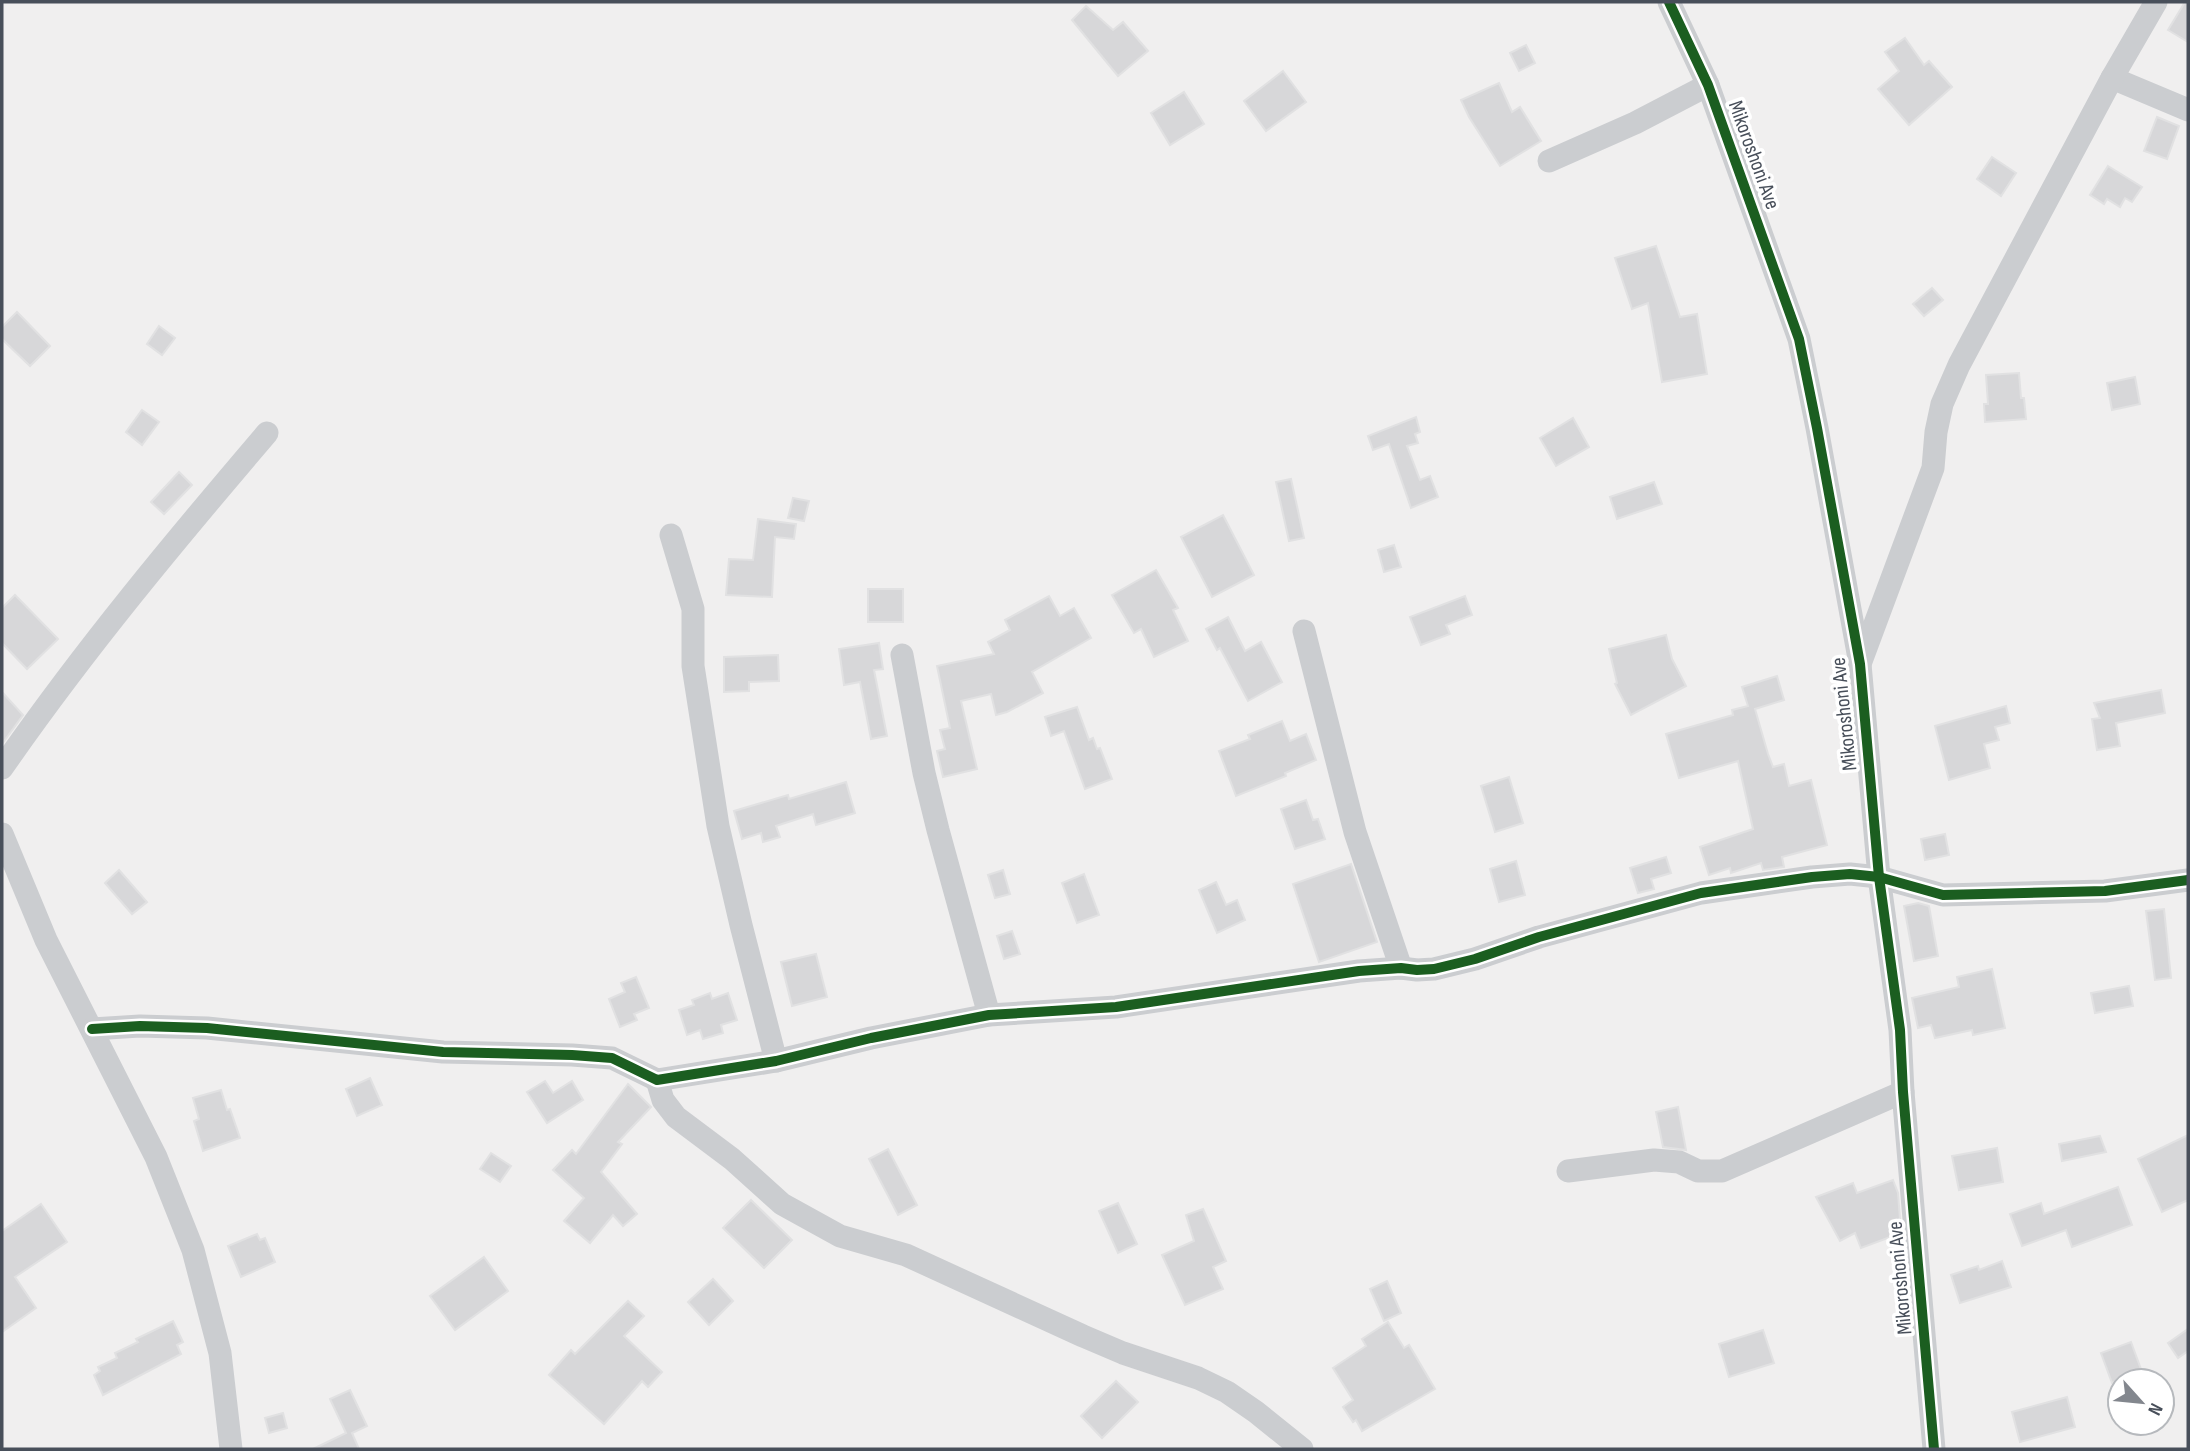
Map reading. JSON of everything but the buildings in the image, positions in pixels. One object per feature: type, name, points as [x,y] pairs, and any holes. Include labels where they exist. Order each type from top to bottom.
[{"type":"street","name":"Mikoroshoni Ave","points":[[1669,2],[1708,85],[1799,339],[1860,664],[1879,877],[1897,1007],[1934,1449]]},
{"type":"street","points":[[1860,664],[1933,468],[1936,432],[1946,395],[1959,365],[2112,78],[2156,2]]},
{"type":"street","points":[[2112,78],[2188,110]]},
{"type":"street","points":[[1549,161],[1635,123],[1708,85]]},
{"type":"street","points":[[2,768],[99,634],[267,433]]},
{"type":"street","points":[[671,536],[693,609],[693,666],[718,826],[776,1061]]},
{"type":"street","points":[[1304,631],[1355,832],[1401,968]]},
{"type":"street","points":[[902,655],[937,830],[989,1015]]},
{"type":"street","points":[[2,834],[6,860],[156,1157],[193,1250],[220,1353],[231,1449]]},
{"type":"street","points":[[92,1029],[140,1026],[207,1028],[443,1052],[612,1058],[657,1080],[776,1061],[871,1038],[989,1015],[1116,1007],[1318,976],[1401,968],[1434,969],[1701,893],[1812,877],[1850,874],[1879,877],[1943,895],[2105,891],[2188,880]]},
{"type":"street","points":[[657,1080],[663,1100],[676,1117],[732,1159],[782,1204],[840,1236],[906,1255],[1123,1353],[1208,1383],[1227,1392],[1256,1412],[1302,1449]]},
{"type":"street","points":[[1568,1171],[1654,1160],[1679,1161],[1698,1171],[1722,1171],[1903,1092]]},
{"type":"cycle path","points":[[1669,2],[1708,85],[1799,339],[1817,428],[1860,664],[1879,877],[1900,1030],[1934,1449]]},
{"type":"cycle path","points":[[92,1029],[140,1026],[207,1028],[443,1052],[612,1058],[657,1080],[776,1061],[871,1038],[989,1015],[1116,1007],[1359,971],[1434,969],[1701,893],[1812,877],[1850,874],[1879,877],[1943,895],[2105,891],[2188,880]]}]
